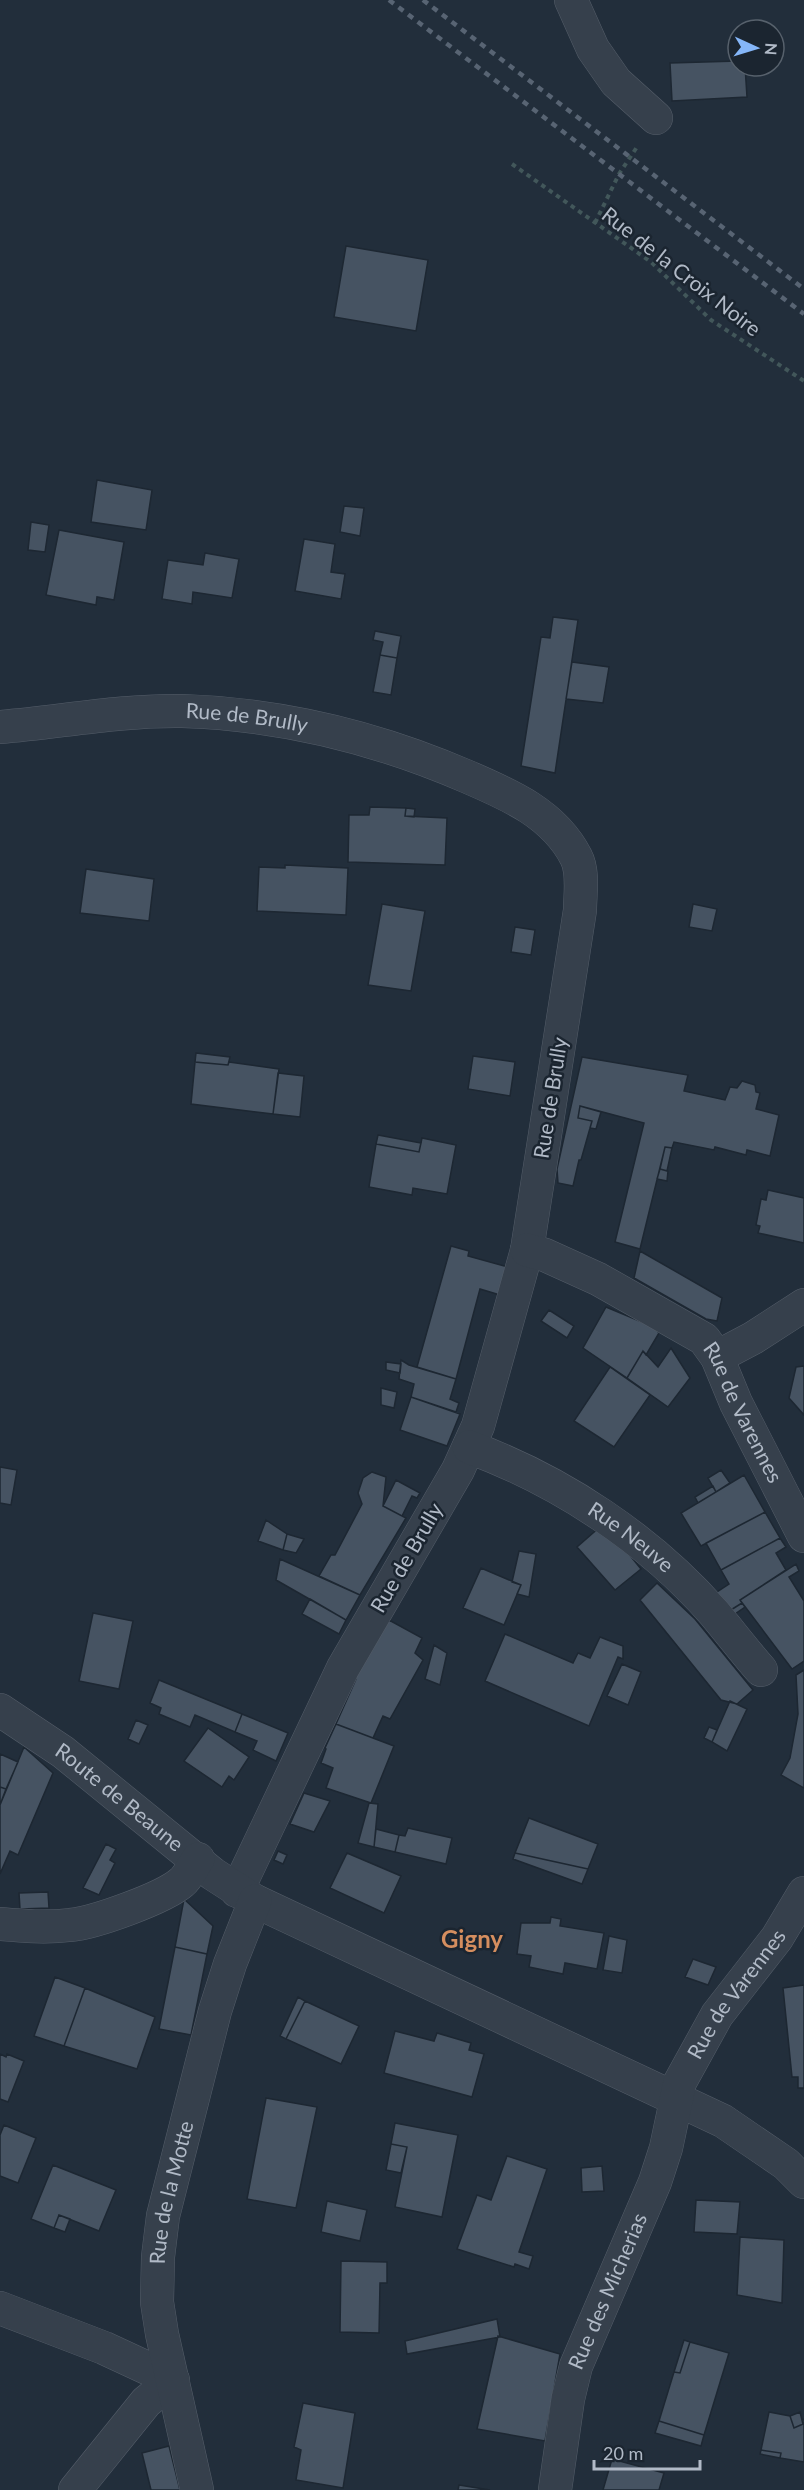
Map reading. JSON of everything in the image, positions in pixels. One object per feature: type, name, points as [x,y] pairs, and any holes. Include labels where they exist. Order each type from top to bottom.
[{"type":"street","points":[[571,0],[593,49],[616,82],[656,118]]},
{"type":"street","name":"Rue de Brully","points":[[0,727],[133,713],[181,711],[251,716],[348,734],[422,757],[510,795],[543,816],[565,839],[577,859],[581,880],[580,910],[527,1250],[478,1426],[470,1447],[343,1668],[246,1896]]},
{"type":"street","name":"Rue de Varennes","points":[[527,1250],[545,1255],[598,1280],[704,1339],[717,1357],[736,1403],[804,1536]]},
{"type":"street","points":[[717,1357],[753,1338],[804,1305]]},
{"type":"street","name":"Rue Neuve","points":[[470,1447],[513,1463],[563,1490],[665,1564],[713,1612],[761,1670]]},
{"type":"street","name":"Route de Beaune","points":[[0,1710],[63,1752],[246,1896],[723,2121],[786,2164],[804,2182]]},
{"type":"street","points":[[0,1924],[35,1927],[72,1925],[108,1915],[153,1898],[183,1882],[198,1859]]},
{"type":"street","name":"Rue de Varennes","points":[[676,2098],[680,2082],[717,2015],[777,1938],[804,1893]]},
{"type":"street","name":"Rue de la Motte","points":[[197,2490],[157,2302],[158,2257],[163,2216],[246,1896]]},
{"type":"street","name":"Rue des Micherias","points":[[555,2490],[568,2399],[576,2366],[656,2182],[676,2098]]},
{"type":"street","points":[[0,2308],[104,2348],[173,2380],[138,2411],[75,2490]]},
{"type":"path","points":[[595,223],[619,174],[656,118]]},
{"type":"path","name":"Rue de la Croix Noire","points":[[512,164],[651,262],[711,320],[804,381]]},
{"type":"building","points":[[726,61],[726,78],[746,78],[747,97],[672,101],[670,63]]},
{"type":"building","points":[[346,246],[428,260],[416,331],[334,317]]},
{"type":"building","points":[[97,480],[152,490],[146,530],[91,522]]},
{"type":"building","points":[[344,506],[364,508],[360,536],[340,532]]},
{"type":"building","points":[[31,522],[49,525],[45,552],[28,550]]},
{"type":"building","points":[[59,530],[124,542],[114,600],[97,597],[96,605],[46,595]]},
{"type":"building","points":[[304,539],[335,544],[331,572],[345,574],[341,599],[295,591]]},
{"type":"building","points":[[205,553],[239,559],[232,598],[193,592],[192,604],[162,599],[168,560],[203,565]]},
{"type":"building","points":[[553,617],[578,620],[555,773],[521,766],[541,637],[550,638]]},
{"type":"building","points":[[375,631],[401,636],[397,658],[380,655],[383,642],[373,640]]},
{"type":"building","points":[[380,655],[397,658],[391,695],[373,692]]},
{"type":"building","points":[[572,662],[609,667],[603,703],[566,699]]},
{"type":"building","points":[[370,807],[406,808],[405,816],[447,818],[445,865],[348,862],[349,815],[369,815]]},
{"type":"building","points":[[406,808],[415,809],[414,817],[405,816]]},
{"type":"building","points":[[285,865],[348,868],[346,915],[257,911],[259,867],[285,868]]},
{"type":"building","points":[[86,869],[154,879],[149,921],[80,913]]},
{"type":"building","points":[[382,904],[425,911],[411,991],[368,985]]},
{"type":"building","points":[[693,904],[717,909],[712,931],[689,927]]},
{"type":"building","points":[[515,927],[535,930],[531,955],[511,952]]},
{"type":"building","points":[[196,1053],[230,1057],[228,1065],[195,1062]]},
{"type":"building","points":[[473,1056],[515,1062],[510,1096],[468,1089]]},
{"type":"building","points":[[582,1057],[688,1075],[684,1091],[725,1100],[730,1087],[737,1088],[742,1081],[755,1085],[756,1092],[760,1093],[756,1109],[779,1115],[770,1156],[747,1150],[746,1155],[715,1147],[714,1150],[674,1142],[672,1148],[665,1147],[640,1249],[615,1242],[644,1123],[580,1106],[578,1118],[592,1121],[581,1160],[579,1160],[573,1186],[558,1183],[557,1169]]},
{"type":"building","points":[[195,1062],[228,1065],[229,1062],[279,1069],[273,1114],[191,1104]]},
{"type":"building","points":[[278,1073],[304,1076],[300,1117],[273,1114]]},
{"type":"building","points":[[580,1106],[601,1112],[596,1129],[590,1128],[592,1121],[578,1118]]},
{"type":"building","points":[[378,1135],[421,1143],[419,1152],[376,1144]]},
{"type":"building","points":[[422,1138],[456,1145],[447,1194],[413,1188],[412,1195],[369,1187],[376,1144],[419,1152]]},
{"type":"building","points":[[665,1147],[672,1148],[667,1171],[660,1169]]},
{"type":"building","points":[[660,1169],[668,1171],[667,1181],[657,1179]]},
{"type":"building","points":[[768,1190],[804,1198],[804,1243],[758,1233],[760,1226],[756,1225],[761,1199],[766,1200]]},
{"type":"building","points":[[451,1246],[469,1251],[468,1256],[508,1267],[500,1295],[480,1289],[456,1379],[417,1367]]},
{"type":"building","points":[[640,1251],[722,1298],[717,1321],[706,1319],[634,1278]]},
{"type":"building","points":[[606,1307],[654,1327],[659,1333],[646,1355],[643,1351],[627,1378],[583,1348]]},
{"type":"building","points":[[549,1310],[574,1326],[567,1338],[541,1321]]},
{"type":"building","points":[[671,1348],[690,1378],[668,1407],[627,1378],[643,1351],[658,1367]]},
{"type":"building","points":[[401,1360],[409,1365],[456,1379],[450,1399],[459,1403],[456,1412],[411,1397],[414,1384],[399,1379]]},
{"type":"building","points":[[386,1362],[401,1364],[400,1373],[386,1370]]},
{"type":"building","points":[[804,1366],[804,1415],[789,1398],[796,1367]]},
{"type":"building","points":[[610,1367],[650,1395],[614,1447],[574,1421]]},
{"type":"building","points":[[381,1388],[397,1392],[394,1408],[381,1405]]},
{"type":"building","points":[[411,1397],[460,1414],[447,1446],[400,1430]]},
{"type":"building","points":[[0,1467],[17,1470],[11,1505],[0,1503]]},
{"type":"building","points":[[721,1470],[730,1483],[716,1492],[708,1478]]},
{"type":"building","points":[[372,1472],[386,1477],[383,1506],[406,1518],[360,1595],[319,1576],[331,1555],[335,1555],[362,1504],[358,1493],[363,1478]]},
{"type":"building","points":[[744,1475],[765,1512],[701,1546],[681,1513]]},
{"type":"building","points":[[396,1480],[420,1493],[417,1498],[412,1496],[402,1516],[383,1506]]},
{"type":"building","points":[[713,1486],[716,1492],[698,1503],[695,1497]]},
{"type":"building","points":[[765,1512],[780,1538],[721,1570],[706,1543]]},
{"type":"building","points":[[266,1520],[287,1534],[283,1550],[258,1541]]},
{"type":"building","points":[[601,1526],[620,1543],[641,1569],[615,1590],[577,1547]]},
{"type":"building","points":[[287,1534],[304,1539],[296,1553],[283,1550]]},
{"type":"building","points":[[780,1538],[786,1547],[776,1553],[786,1570],[740,1600],[742,1603],[726,1613],[714,1594],[729,1584],[721,1570]]},
{"type":"building","points":[[519,1551],[536,1554],[529,1597],[517,1594],[521,1585],[512,1582]]},
{"type":"building","points":[[280,1559],[360,1595],[346,1620],[276,1580]]},
{"type":"building","points":[[796,1564],[799,1571],[789,1577],[804,1601],[804,1661],[792,1669],[740,1600]]},
{"type":"building","points":[[481,1568],[521,1585],[504,1625],[463,1608]]},
{"type":"building","points":[[657,1583],[695,1619],[753,1690],[737,1704],[721,1700],[640,1600]]},
{"type":"building","points":[[310,1599],[346,1620],[339,1634],[302,1614]]},
{"type":"building","points":[[742,1603],[745,1607],[729,1618],[726,1613]]},
{"type":"building","points":[[93,1613],[133,1621],[119,1689],[79,1681]]},
{"type":"building","points":[[389,1620],[422,1638],[415,1653],[423,1660],[390,1719],[383,1716],[373,1738],[336,1724],[356,1679],[355,1676]]},
{"type":"building","points":[[505,1634],[573,1663],[578,1653],[590,1658],[600,1637],[623,1646],[623,1659],[618,1657],[589,1726],[485,1681]]},
{"type":"building","points":[[434,1645],[447,1653],[440,1685],[425,1679]]},
{"type":"building","points":[[622,1664],[641,1672],[628,1705],[607,1696]]},
{"type":"building","points":[[804,1670],[804,1788],[781,1775],[790,1758],[798,1714],[796,1675]]},
{"type":"building","points":[[159,1680],[242,1714],[235,1732],[195,1715],[190,1727],[159,1714],[161,1708],[150,1703]]},
{"type":"building","points":[[730,1701],[747,1709],[727,1751],[712,1742]]},
{"type":"building","points":[[242,1714],[288,1733],[276,1761],[253,1750],[257,1741],[235,1732]]},
{"type":"building","points":[[136,1720],[148,1725],[139,1744],[128,1739]]},
{"type":"building","points":[[336,1724],[394,1746],[371,1803],[326,1788],[333,1768],[321,1763]]},
{"type":"building","points":[[709,1727],[717,1730],[712,1742],[704,1738]]},
{"type":"building","points":[[208,1728],[249,1757],[234,1780],[229,1776],[222,1787],[184,1761]]},
{"type":"building","points":[[24,1747],[53,1773],[18,1855],[10,1851],[0,1874],[0,1805]]},
{"type":"building","points":[[0,1754],[18,1762],[6,1789],[0,1787]]},
{"type":"building","points":[[0,1787],[6,1789],[0,1805]]},
{"type":"building","points":[[304,1793],[330,1801],[314,1832],[290,1824]]},
{"type":"building","points":[[369,1803],[378,1804],[374,1847],[358,1843]]},
{"type":"building","points":[[529,1818],[598,1844],[588,1869],[515,1853]]},
{"type":"building","points":[[408,1828],[452,1838],[446,1864],[395,1852],[399,1835],[405,1836]]},
{"type":"building","points":[[376,1829],[399,1835],[395,1852],[374,1847]]},
{"type":"building","points":[[106,1844],[116,1849],[110,1860],[115,1863],[99,1895],[83,1888]]},
{"type":"building","points":[[278,1851],[287,1855],[283,1864],[274,1860]]},
{"type":"building","points":[[347,1853],[401,1876],[384,1913],[330,1888]]},
{"type":"building","points":[[515,1853],[588,1869],[582,1884],[513,1859]]},
{"type":"building","points":[[48,1892],[49,1908],[20,1909],[19,1893]]},
{"type":"building","points":[[184,1899],[213,1926],[207,1954],[175,1947]]},
{"type":"building","points":[[551,1917],[561,1919],[560,1926],[604,1933],[597,1969],[565,1963],[563,1974],[529,1967],[531,1956],[517,1954],[521,1923],[550,1923]]},
{"type":"building","points":[[609,1936],[627,1940],[622,1973],[603,1970]]},
{"type":"building","points":[[175,1947],[207,1954],[191,2035],[159,2029]]},
{"type":"building","points":[[693,1959],[716,1967],[708,1985],[685,1977]]},
{"type":"building","points":[[55,1977],[85,1988],[64,2046],[34,2036]]},
{"type":"building","points":[[804,1985],[804,2088],[798,2088],[798,2077],[792,2077],[783,1988]]},
{"type":"building","points":[[85,1988],[155,2017],[137,2069],[64,2046]]},
{"type":"building","points":[[298,1997],[305,2001],[286,2039],[280,2036]]},
{"type":"building","points":[[305,2001],[359,2026],[341,2064],[286,2039]]},
{"type":"building","points":[[395,2031],[434,2041],[437,2033],[471,2043],[469,2050],[484,2054],[472,2097],[384,2073]]},
{"type":"building","points":[[0,2054],[6,2057],[7,2054],[24,2061],[8,2102],[0,2099]]},
{"type":"building","points":[[266,2098],[317,2107],[296,2208],[247,2199]]},
{"type":"building","points":[[395,2123],[458,2135],[442,2217],[395,2207],[407,2147],[391,2144]]},
{"type":"building","points":[[4,2125],[36,2138],[18,2183],[0,2176],[0,2135]]},
{"type":"building","points":[[391,2144],[407,2147],[401,2173],[386,2170]]},
{"type":"building","points":[[507,2156],[547,2169],[519,2252],[533,2256],[529,2269],[515,2264],[514,2267],[457,2249],[477,2195],[491,2200]]},
{"type":"building","points":[[53,2165],[116,2190],[99,2231],[59,2215],[54,2228],[31,2219]]},
{"type":"building","points":[[602,2166],[604,2191],[582,2192],[581,2168]]},
{"type":"building","points":[[696,2200],[740,2202],[737,2234],[694,2232]]},
{"type":"building","points":[[327,2201],[367,2210],[360,2241],[321,2232]]},
{"type":"building","points":[[59,2215],[70,2219],[65,2232],[54,2228]]},
{"type":"building","points":[[740,2237],[784,2240],[782,2303],[737,2295]]},
{"type":"building","points":[[341,2261],[387,2262],[387,2283],[380,2283],[379,2333],[340,2332]]},
{"type":"building","points":[[497,2319],[500,2337],[407,2354],[405,2341]]},
{"type":"building","points":[[498,2336],[560,2354],[545,2441],[477,2429]]},
{"type":"building","points":[[684,2340],[690,2342],[680,2373],[674,2372]]},
{"type":"building","points":[[690,2342],[729,2353],[704,2435],[659,2421],[674,2372],[680,2373]]},
{"type":"building","points":[[303,2403],[355,2413],[343,2488],[296,2480],[301,2450],[294,2447]]},
{"type":"building","points":[[769,2412],[790,2416],[794,2428],[803,2424],[804,2419],[804,2462],[780,2458],[781,2453],[761,2450]]},
{"type":"building","points":[[800,2412],[803,2424],[794,2428],[790,2416]]},
{"type":"building","points":[[659,2421],[704,2435],[701,2446],[655,2433]]},
{"type":"building","points":[[169,2446],[180,2490],[151,2490],[142,2453]]},
{"type":"building","points":[[761,2450],[781,2453],[780,2458],[760,2454]]},
{"type":"building","points":[[612,2459],[664,2473],[659,2490],[603,2490]]},
{"type":"building","points":[[459,2485],[490,2490],[458,2490]]},
{"type":"railway","points":[[389,0],[804,314]]},
{"type":"railway","points":[[423,0],[804,289]]},
{"type":"district","name":"Gigny","points":[[472,1940]]}]
